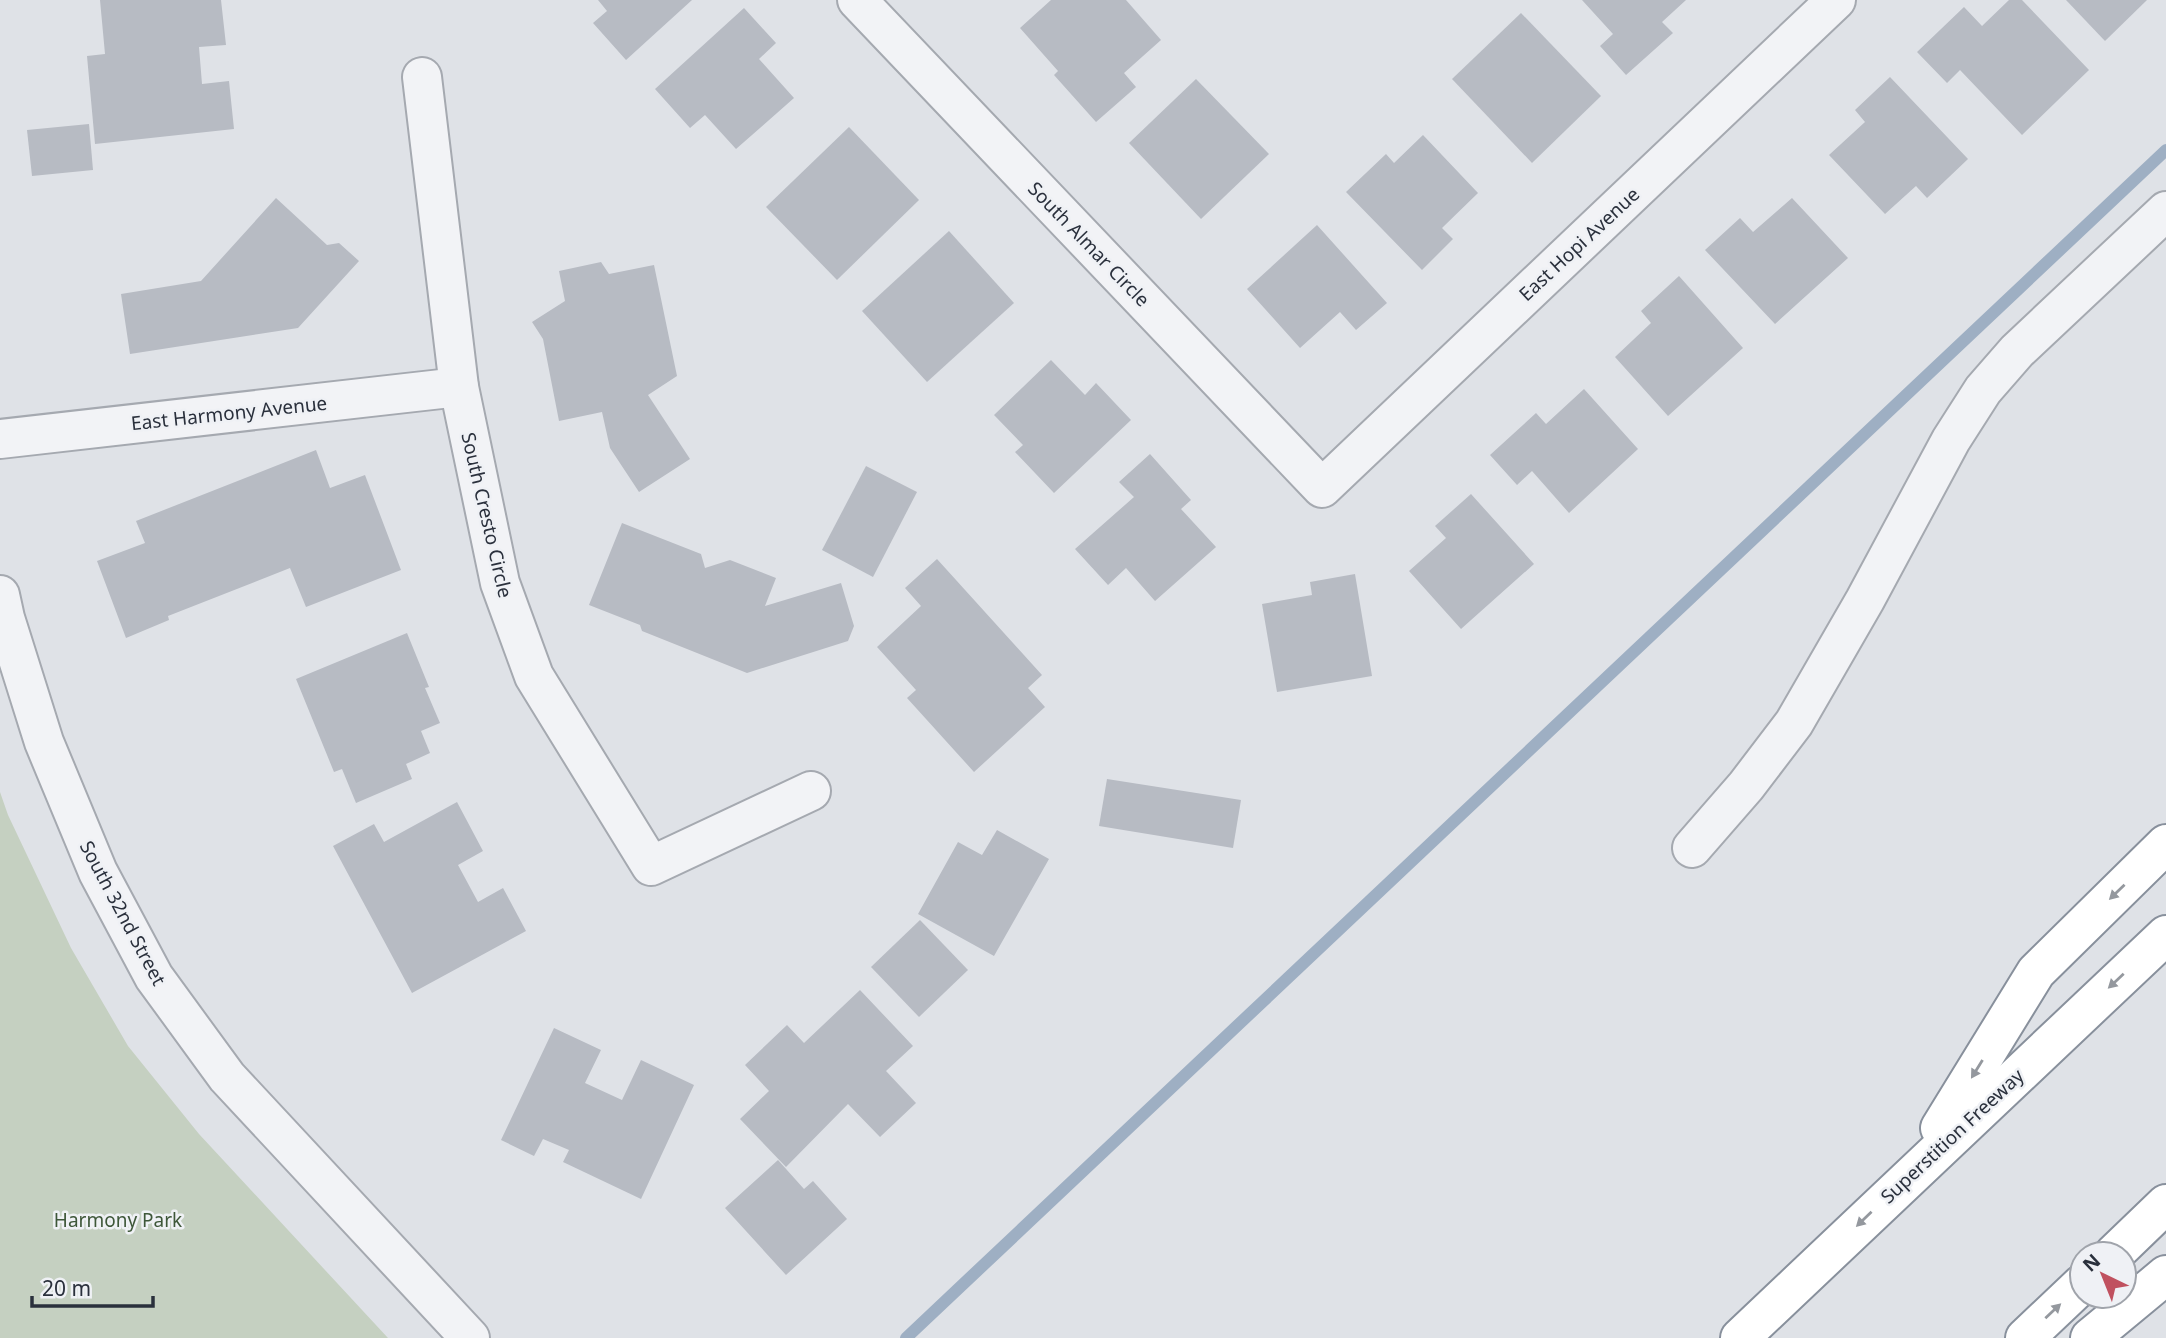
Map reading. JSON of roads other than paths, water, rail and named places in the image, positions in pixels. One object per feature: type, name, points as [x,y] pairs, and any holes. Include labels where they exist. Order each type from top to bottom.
[{"type":"highway","points":[[1914,1172],[2036,972],[2166,844]]},
{"type":"highway","name":"Superstition Freeway","points":[[1741,1338],[2166,935]]},
{"type":"highway","points":[[2128,1240],[2166,1205]]},
{"type":"highway","points":[[2090,1338],[2166,1275]]},
{"type":"highway","points":[[2025,1338],[2068,1297]]},
{"type":"street","name":"South Almar Circle","points":[[857,0],[1322,488]]},
{"type":"street","name":"East Hopi Avenue","points":[[1322,488],[1836,0]]},
{"type":"street","name":"South Cresto Circle","points":[[422,77],[458,387],[500,583],[534,676],[651,866],[811,791]]},
{"type":"street","points":[[1692,848],[1746,786],[1794,723],[1865,600],[1951,440],[1983,390],[2017,351],[2166,211]]},
{"type":"street","name":"East Harmony Avenue","points":[[0,439],[458,387]]},
{"type":"street","name":"South 32nd Street","points":[[0,595],[44,742],[98,872],[154,977],[227,1077],[470,1338]]},
{"type":"waterway","points":[[906,1338],[2166,150]]},
{"type":"park label","name":"Harmony Park","points":[[118,1220]]}]
